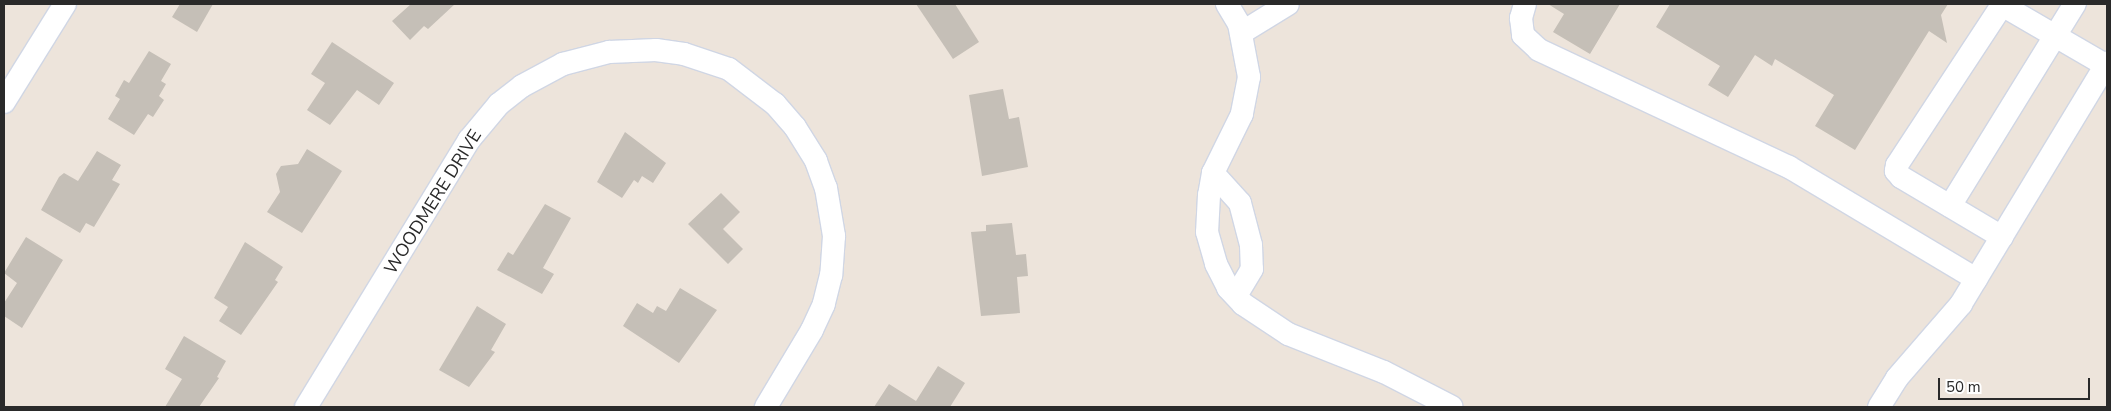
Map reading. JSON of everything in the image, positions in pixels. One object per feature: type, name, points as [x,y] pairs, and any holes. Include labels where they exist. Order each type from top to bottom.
[{"type":"street","points":[[4,102],[65,4]]},
{"type":"street","points":[[1227,4],[1241,33],[1249,78],[1246,99],[1213,174],[1207,232],[1216,264],[1236,296],[1288,334],[1384,372],[1452,407]]},
{"type":"street","points":[[1241,33],[1288,4]]},
{"type":"street","points":[[1525,4],[1521,18],[1523,34],[1539,50],[1789,167],[1976,279]]},
{"type":"street","points":[[1950,206],[2075,4]]},
{"type":"street","points":[[1879,407],[1976,279],[2002,237],[2106,64],[2009,7],[1996,10],[1897,165],[1896,171],[1901,177],[2002,237]]},
{"type":"street","name":"WOODMERE DRIVE","points":[[306,407],[469,140],[500,104],[522,86],[563,64],[609,52],[656,50],[684,54],[729,69],[775,104],[795,127],[816,161],[826,188],[834,236],[832,275],[824,304],[812,330],[766,407]]},
{"type":"street","points":[[1213,174],[1240,202],[1251,245],[1252,269],[1236,296]]},
{"type":"building","points":[[180,4],[213,4],[197,32],[172,17]]},
{"type":"building","points":[[411,4],[455,4],[428,29],[424,26],[410,40],[392,21]]},
{"type":"building","points":[[916,4],[955,4],[979,42],[953,59]]},
{"type":"building","points":[[1548,4],[1620,4],[1590,54],[1553,32],[1564,14]]},
{"type":"building","points":[[1670,4],[1948,4],[1941,15],[1947,43],[1929,31],[1855,150],[1815,126],[1834,95],[1775,59],[1772,66],[1755,55],[1728,97],[1708,85],[1720,66],[1656,27]]},
{"type":"building","points":[[332,42],[394,83],[379,105],[357,90],[330,125],[307,110],[325,83],[311,74]]},
{"type":"building","points":[[149,51],[171,64],[161,81],[166,84],[159,96],[164,100],[153,117],[148,114],[134,135],[108,119],[120,99],[115,96],[124,80],[129,83]]},
{"type":"building","points":[[1003,89],[1009,119],[1019,117],[1028,167],[982,176],[969,95]]},
{"type":"building","points":[[625,132],[666,163],[653,183],[642,176],[638,183],[634,180],[622,198],[597,182]]},
{"type":"building","points":[[307,149],[342,171],[302,233],[267,212],[280,192],[276,174],[281,166],[298,164]]},
{"type":"building","points":[[97,151],[121,165],[112,180],[120,184],[94,227],[86,223],[80,233],[41,210],[59,177],[64,173],[78,181]]},
{"type":"building","points":[[721,193],[740,212],[723,229],[743,249],[728,264],[688,224]]},
{"type":"building","points":[[545,204],[571,218],[543,268],[554,274],[542,294],[497,270],[508,252],[513,255]]},
{"type":"building","points":[[1012,223],[1016,255],[1026,254],[1028,276],[1017,277],[1020,313],[981,316],[971,232],[986,231],[986,225]]},
{"type":"building","points":[[26,237],[63,260],[22,328],[4,316],[4,303],[17,283],[4,273]]},
{"type":"building","points":[[245,242],[283,267],[275,280],[278,282],[241,335],[219,321],[228,307],[214,298]]},
{"type":"building","points":[[680,288],[717,310],[679,363],[623,326],[637,303],[653,313],[657,306],[666,311]]},
{"type":"building","points":[[477,306],[506,324],[491,350],[495,352],[469,387],[439,370]]},
{"type":"building","points":[[184,336],[226,361],[217,377],[219,378],[199,407],[165,407],[182,379],[165,369]]},
{"type":"building","points":[[938,366],[965,383],[950,407],[874,407],[889,384],[916,401]]}]
